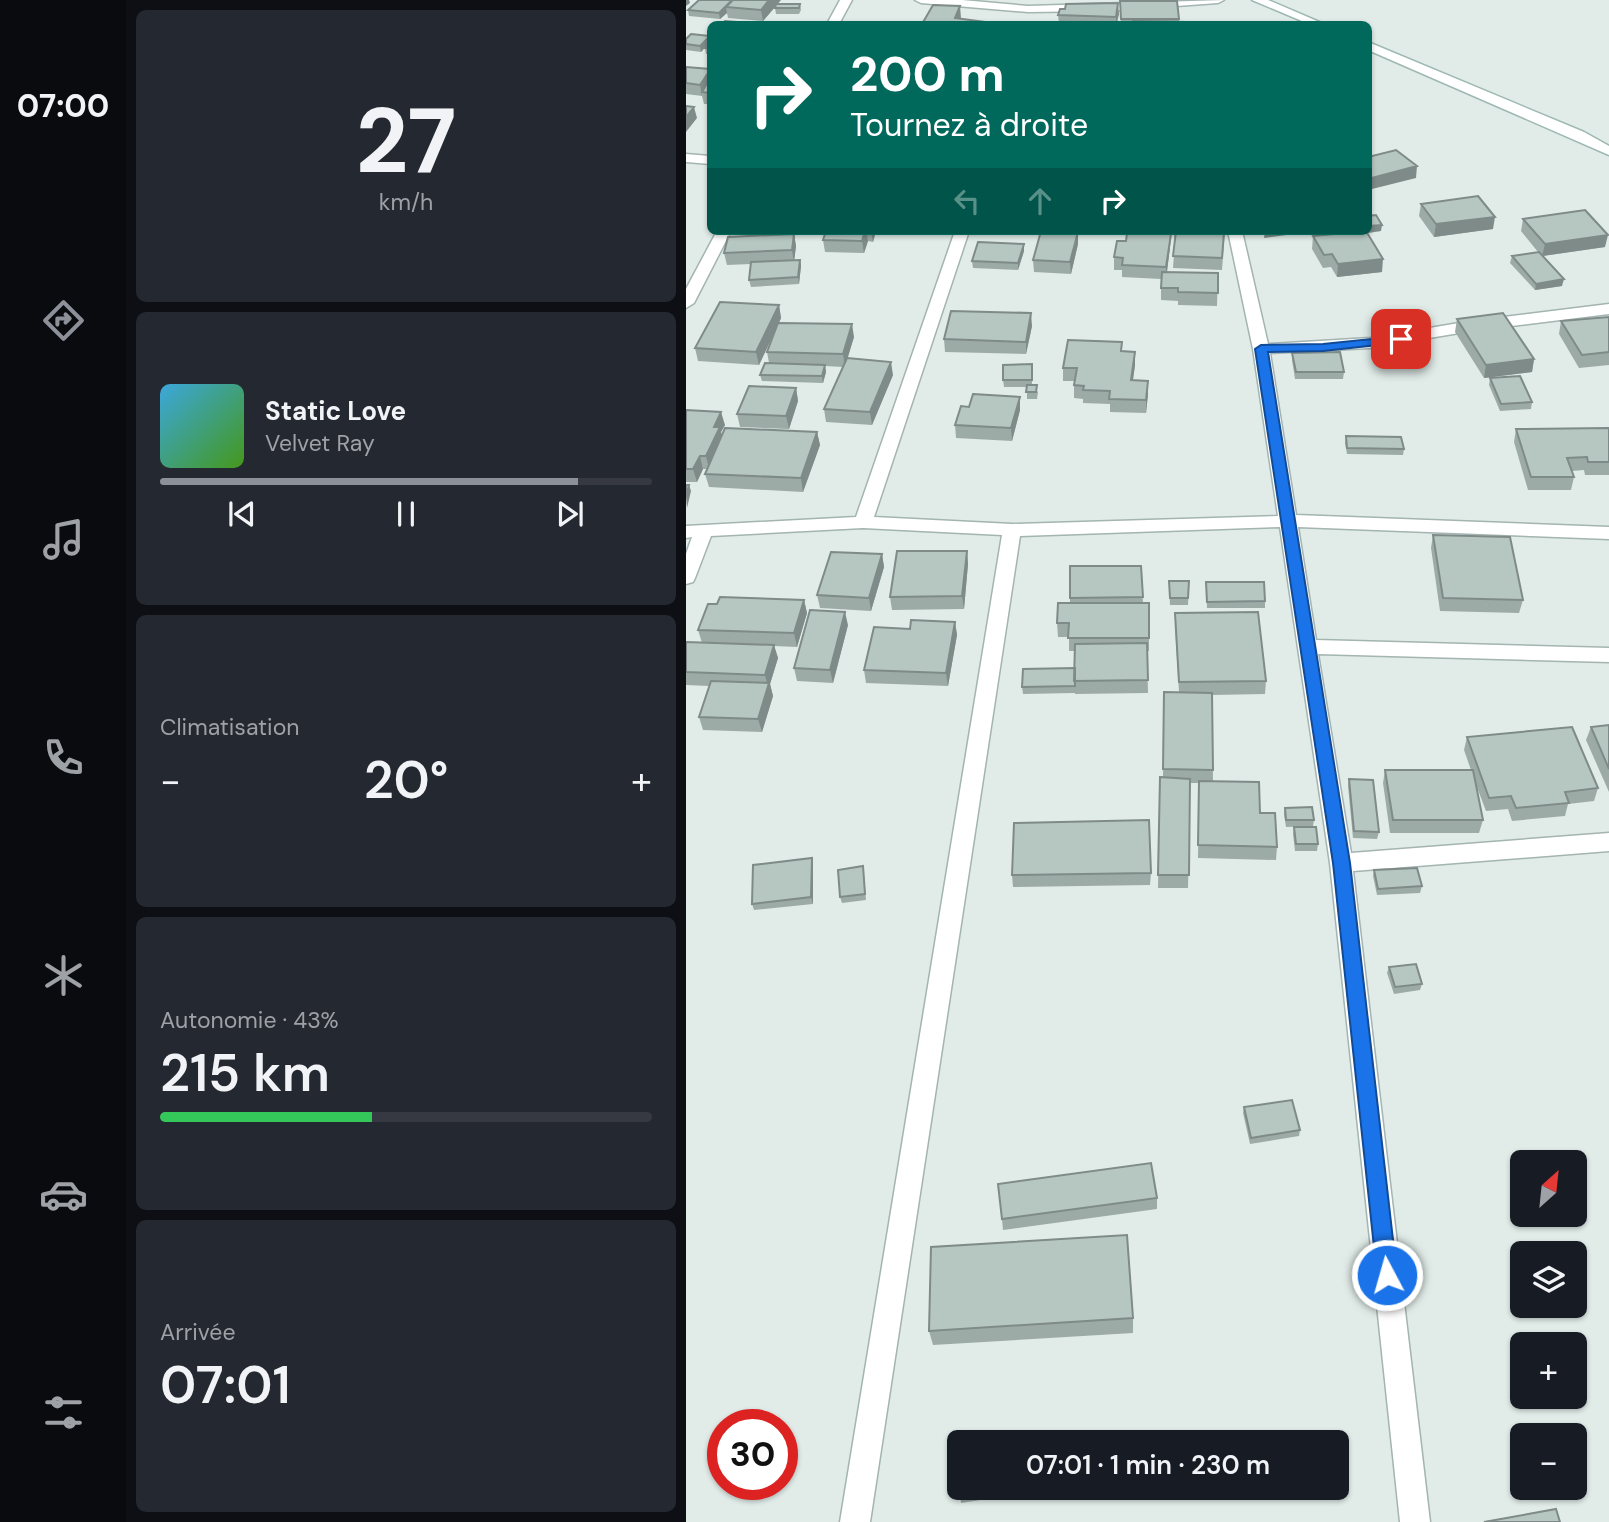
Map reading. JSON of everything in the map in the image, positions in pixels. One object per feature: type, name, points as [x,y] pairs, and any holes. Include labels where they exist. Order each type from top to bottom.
[{"type":"street","points":[[835,21],[846,0]]},
{"type":"street","points":[[921,0],[1120,7],[1219,0]]},
{"type":"street","points":[[1258,0],[1310,21]]},
{"type":"street","points":[[1025,21],[1029,4]]},
{"type":"street","points":[[1372,47],[1579,135],[1609,151]]},
{"type":"street","points":[[686,158],[707,160]]},
{"type":"street","points":[[686,303],[722,235]]},
{"type":"street","points":[[863,522],[961,235]]},
{"type":"street","points":[[1237,235],[1261,349],[1290,521],[1341,863],[1415,1522]]},
{"type":"street","points":[[1261,349],[1370,343],[1471,326],[1609,309]]},
{"type":"street","points":[[686,578],[694,532],[863,522],[1012,530],[1290,521],[1609,533]]},
{"type":"street","points":[[855,1522],[1012,530]]},
{"type":"street","points":[[1308,647],[1609,654]]},
{"type":"street","points":[[1341,863],[1609,842]]},
{"type":"building","points":[[699,0],[732,0],[719,13],[688,10]]},
{"type":"building","points":[[733,0],[769,0],[761,10],[726,7]]},
{"type":"building","points":[[1120,1],[1177,1],[1179,19],[1121,19]]},
{"type":"building","points":[[1118,3],[1116,17],[1058,15],[1060,9],[1065,9],[1066,4]]},
{"type":"building","points":[[776,4],[800,4],[799,8],[775,8]]},
{"type":"building","points":[[933,5],[960,6],[955,18],[978,21],[924,21]]},
{"type":"building","points":[[691,34],[707,36],[700,46],[686,44],[686,39]]},
{"type":"building","points":[[686,67],[707,69],[707,74],[700,85],[686,83]]},
{"type":"building","points":[[686,106],[694,107],[686,117]]},
{"type":"building","points":[[1396,150],[1417,166],[1372,178],[1372,156]]},
{"type":"building","points":[[1478,196],[1495,217],[1436,224],[1421,204]]},
{"type":"building","points":[[1585,210],[1608,235],[1545,244],[1523,219]]},
{"type":"building","points":[[1376,215],[1382,225],[1372,226],[1372,216]]},
{"type":"building","points":[[794,235],[792,250],[724,253],[728,237]]},
{"type":"building","points":[[825,235],[864,235],[862,241],[823,240]]},
{"type":"building","points":[[1040,235],[1077,235],[1070,262],[1033,260]]},
{"type":"building","points":[[1127,235],[1171,235],[1166,267],[1122,265],[1123,258],[1114,257],[1117,241],[1126,241]]},
{"type":"building","points":[[1176,235],[1224,235],[1222,258],[1173,256]]},
{"type":"building","points":[[1368,235],[1383,259],[1338,264],[1332,254],[1324,255],[1313,236]]},
{"type":"building","points":[[978,242],[1024,244],[1018,263],[972,261]]},
{"type":"building","points":[[1539,252],[1564,279],[1536,284],[1512,256]]},
{"type":"building","points":[[800,260],[798,277],[749,280],[751,262]]},
{"type":"building","points":[[1162,272],[1218,273],[1218,293],[1178,292],[1178,288],[1161,288]]},
{"type":"building","points":[[720,302],[779,305],[756,352],[695,348]]},
{"type":"building","points":[[951,311],[1031,313],[1026,342],[944,339]]},
{"type":"building","points":[[1503,313],[1534,359],[1486,365],[1457,319]]},
{"type":"building","points":[[1609,317],[1609,352],[1582,355],[1561,321]]},
{"type":"building","points":[[778,323],[852,324],[843,354],[767,352]]},
{"type":"building","points":[[1068,340],[1122,342],[1121,351],[1135,352],[1131,380],[1148,381],[1146,400],[1109,399],[1110,391],[1083,390],[1084,386],[1074,385],[1077,368],[1063,368]]},
{"type":"building","points":[[1340,352],[1344,372],[1296,372],[1292,353]]},
{"type":"building","points":[[847,358],[891,362],[870,412],[824,409]]},
{"type":"building","points":[[765,363],[825,365],[822,376],[760,375]]},
{"type":"building","points":[[1032,364],[1032,380],[1003,380],[1003,365]]},
{"type":"building","points":[[1520,376],[1532,402],[1501,404],[1490,378]]},
{"type":"building","points":[[1027,385],[1037,385],[1036,392],[1026,392]]},
{"type":"building","points":[[749,386],[796,388],[786,416],[737,414]]},
{"type":"building","points":[[973,394],[1020,397],[1011,428],[955,425],[961,406],[969,407]]},
{"type":"building","points":[[686,410],[721,412],[714,427],[720,427],[706,456],[700,456],[693,469],[686,469]]},
{"type":"building","points":[[725,428],[817,432],[801,478],[705,474]]},
{"type":"building","points":[[1609,428],[1609,462],[1588,462],[1587,457],[1567,458],[1574,477],[1531,477],[1516,429]]},
{"type":"building","points":[[1346,436],[1401,437],[1404,449],[1347,448]]},
{"type":"building","points":[[1433,535],[1510,537],[1523,600],[1443,598]]},
{"type":"building","points":[[897,551],[967,551],[962,596],[890,597]]},
{"type":"building","points":[[831,552],[882,554],[869,598],[817,595]]},
{"type":"building","points":[[1070,566],[1141,566],[1143,597],[1070,598]]},
{"type":"building","points":[[1169,581],[1189,581],[1188,598],[1170,598]]},
{"type":"building","points":[[1206,582],[1264,582],[1265,601],[1207,602]]},
{"type":"building","points":[[720,597],[804,600],[794,633],[698,630],[708,604],[717,604]]},
{"type":"building","points":[[1058,603],[1149,603],[1149,638],[1068,638],[1069,623],[1057,623]]},
{"type":"building","points":[[810,610],[845,612],[830,670],[794,668]]},
{"type":"building","points":[[1258,612],[1266,681],[1179,682],[1175,613]]},
{"type":"building","points":[[911,620],[955,622],[946,673],[864,670],[874,627],[910,629]]},
{"type":"building","points":[[686,642],[774,645],[765,675],[686,672]]},
{"type":"building","points":[[1147,643],[1148,680],[1074,681],[1075,644]]},
{"type":"building","points":[[1075,668],[1075,686],[1022,687],[1023,669]]},
{"type":"building","points":[[711,681],[769,683],[758,719],[699,717]]},
{"type":"building","points":[[1164,692],[1212,693],[1213,770],[1163,769]]},
{"type":"building","points":[[1609,725],[1609,769],[1591,727]]},
{"type":"building","points":[[1572,727],[1598,788],[1565,792],[1569,803],[1516,808],[1511,796],[1489,798],[1467,737]]},
{"type":"building","points":[[1385,770],[1473,770],[1483,820],[1393,820]]},
{"type":"building","points":[[1160,777],[1190,779],[1189,875],[1158,875]]},
{"type":"building","points":[[1349,779],[1373,780],[1379,832],[1354,831]]},
{"type":"building","points":[[1199,781],[1259,782],[1260,813],[1275,813],[1277,847],[1198,845]]},
{"type":"building","points":[[1312,807],[1314,820],[1286,820],[1285,808]]},
{"type":"building","points":[[1149,820],[1151,873],[1012,875],[1014,823]]},
{"type":"building","points":[[1294,827],[1316,827],[1318,844],[1296,844]]},
{"type":"building","points":[[812,858],[811,897],[752,904],[753,865]]},
{"type":"building","points":[[863,866],[865,894],[840,897],[838,870]]},
{"type":"building","points":[[1417,868],[1422,886],[1378,889],[1374,870]]},
{"type":"building","points":[[1416,964],[1422,984],[1395,987],[1389,967]]},
{"type":"building","points":[[1292,1100],[1300,1130],[1251,1138],[1244,1107]]},
{"type":"building","points":[[1151,1163],[1157,1198],[1002,1219],[998,1184]]},
{"type":"building","points":[[1127,1235],[1133,1318],[929,1331],[931,1247]]},
{"type":"building","points":[[1556,1509],[1560,1522],[1484,1522]]},
{"type":"route","points":[[1387,1275],[1341,863],[1290,521],[1261,349],[1323,347],[1401,339]]}]
